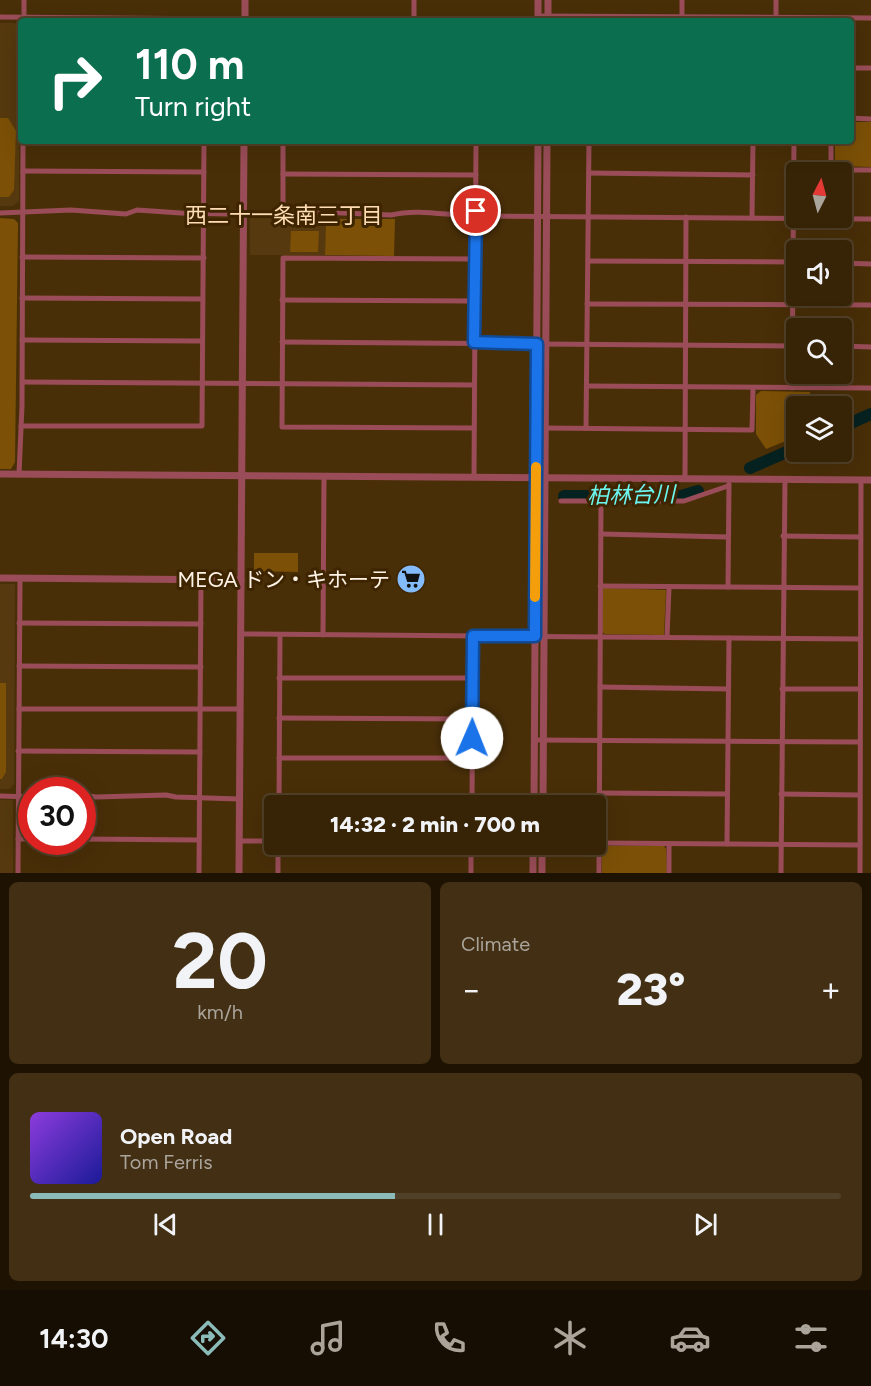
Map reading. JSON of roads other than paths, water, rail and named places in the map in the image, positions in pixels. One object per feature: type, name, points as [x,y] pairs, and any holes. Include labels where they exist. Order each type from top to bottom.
[{"type":"street","points":[[24,0],[24,18]]},
{"type":"street","points":[[244,0],[244,18]]},
{"type":"street","points":[[414,0],[414,18]]},
{"type":"street","points":[[538,0],[538,18]]},
{"type":"street","points":[[548,0],[548,18]]},
{"type":"street","points":[[682,0],[682,16]]},
{"type":"street","points":[[776,0],[776,17]]},
{"type":"street","points":[[591,18],[682,16],[730,18]]},
{"type":"street","points":[[0,17],[18,18]]},
{"type":"street","points":[[765,18],[786,18]]},
{"type":"street","points":[[854,18],[871,18]]},
{"type":"street","points":[[854,68],[871,68]]},
{"type":"street","points":[[854,118],[871,119]]},
{"type":"street","points":[[19,474],[22,381],[23,144]]},
{"type":"street","points":[[21,426],[202,426],[204,144]]},
{"type":"street","points":[[239,873],[244,144]]},
{"type":"street","points":[[283,144],[283,215]]},
{"type":"street","points":[[474,477],[476,144]]},
{"type":"street","points":[[534,795],[538,144]]},
{"type":"street","points":[[543,795],[547,144]]},
{"type":"street","points":[[586,428],[589,144]]},
{"type":"street","points":[[752,218],[753,144]]},
{"type":"street","points":[[794,144],[794,162]]},
{"type":"street","points":[[831,144],[831,162]]},
{"type":"street","points":[[852,170],[871,170]]},
{"type":"street","points":[[23,171],[204,172]]},
{"type":"street","points":[[589,172],[753,175]]},
{"type":"street","points":[[283,174],[476,175]]},
{"type":"street","points":[[0,213],[88,210],[126,214],[137,210],[283,215],[319,212],[391,215],[402,212],[476,216],[786,218]]},
{"type":"street","points":[[686,217],[686,479]]},
{"type":"street","points":[[852,219],[871,219]]},
{"type":"street","points":[[22,257],[204,258]]},
{"type":"street","points":[[474,428],[282,427],[281,383],[283,258],[475,259]]},
{"type":"street","points":[[589,261],[786,262]]},
{"type":"street","points":[[852,263],[871,264]]},
{"type":"street","points":[[22,298],[202,299]]},
{"type":"street","points":[[282,300],[475,301]]},
{"type":"street","points":[[587,304],[786,304]]},
{"type":"street","points":[[852,305],[871,305]]},
{"type":"street","points":[[22,340],[202,341]]},
{"type":"street","points":[[282,342],[786,346]]},
{"type":"street","points":[[852,346],[871,347]]},
{"type":"street","points":[[22,381],[474,384]]},
{"type":"street","points":[[792,384],[792,388]]},
{"type":"street","points":[[587,386],[871,388]]},
{"type":"street","points":[[536,428],[753,430],[753,388]]},
{"type":"street","points":[[0,474],[686,479],[729,483],[867,480],[860,537],[860,873]]},
{"type":"street","points":[[323,635],[324,477]]},
{"type":"street","points":[[781,873],[785,480]]},
{"type":"street","points":[[561,501],[689,500],[729,483]]},
{"type":"street","points":[[728,587],[729,483]]},
{"type":"street","points":[[598,795],[601,501]]},
{"type":"street","points":[[601,534],[728,537]]},
{"type":"street","points":[[783,537],[860,537]]},
{"type":"street","points":[[0,578],[241,580]]},
{"type":"street","points":[[18,777],[20,579]]},
{"type":"street","points":[[199,873],[201,580]]},
{"type":"street","points":[[600,586],[860,588]]},
{"type":"street","points":[[667,637],[669,588]]},
{"type":"street","points":[[19,623],[201,624]]},
{"type":"street","points":[[241,634],[860,639]]},
{"type":"street","points":[[279,795],[280,635]]},
{"type":"street","points":[[472,795],[473,636]]},
{"type":"street","points":[[727,844],[729,638]]},
{"type":"street","points":[[19,666],[201,667]]},
{"type":"street","points":[[279,678],[472,678]]},
{"type":"street","points":[[600,687],[728,689]]},
{"type":"street","points":[[782,689],[859,689]]},
{"type":"street","points":[[19,709],[240,709]]},
{"type":"street","points":[[279,718],[472,718]]},
{"type":"street","points":[[534,740],[859,742]]},
{"type":"street","points":[[18,751],[200,752]]},
{"type":"street","points":[[279,758],[472,758]]},
{"type":"street","points":[[598,792],[727,794]]},
{"type":"street","points":[[781,794],[859,795]]},
{"type":"street","points":[[96,797],[166,795],[239,799]]},
{"type":"street","points":[[0,796],[18,797]]},
{"type":"street","points":[[96,840],[199,840]]},
{"type":"street","points":[[239,841],[264,841]]},
{"type":"street","points":[[606,843],[859,845]]},
{"type":"street","points":[[669,844],[669,873]]},
{"type":"street","points":[[18,855],[18,873]]},
{"type":"street","points":[[278,855],[278,873]]},
{"type":"street","points":[[471,855],[471,873]]},
{"type":"street","points":[[533,873],[534,855]]},
{"type":"street","points":[[542,855],[542,873]]},
{"type":"street","points":[[598,855],[599,873]]},
{"type":"waterway","name":"柏林台川","points":[[852,423],[871,414]]},
{"type":"waterway","name":"柏林台川","points":[[750,468],[786,452]]},
{"type":"waterway","name":"柏林台川","points":[[564,496],[681,496],[698,491]]},
{"type":"place","name":"MEGA ドン・キホーテ","points":[[411,579]]},
{"type":"district","name":"西二十一条南三丁目","points":[[284,215]]}]
